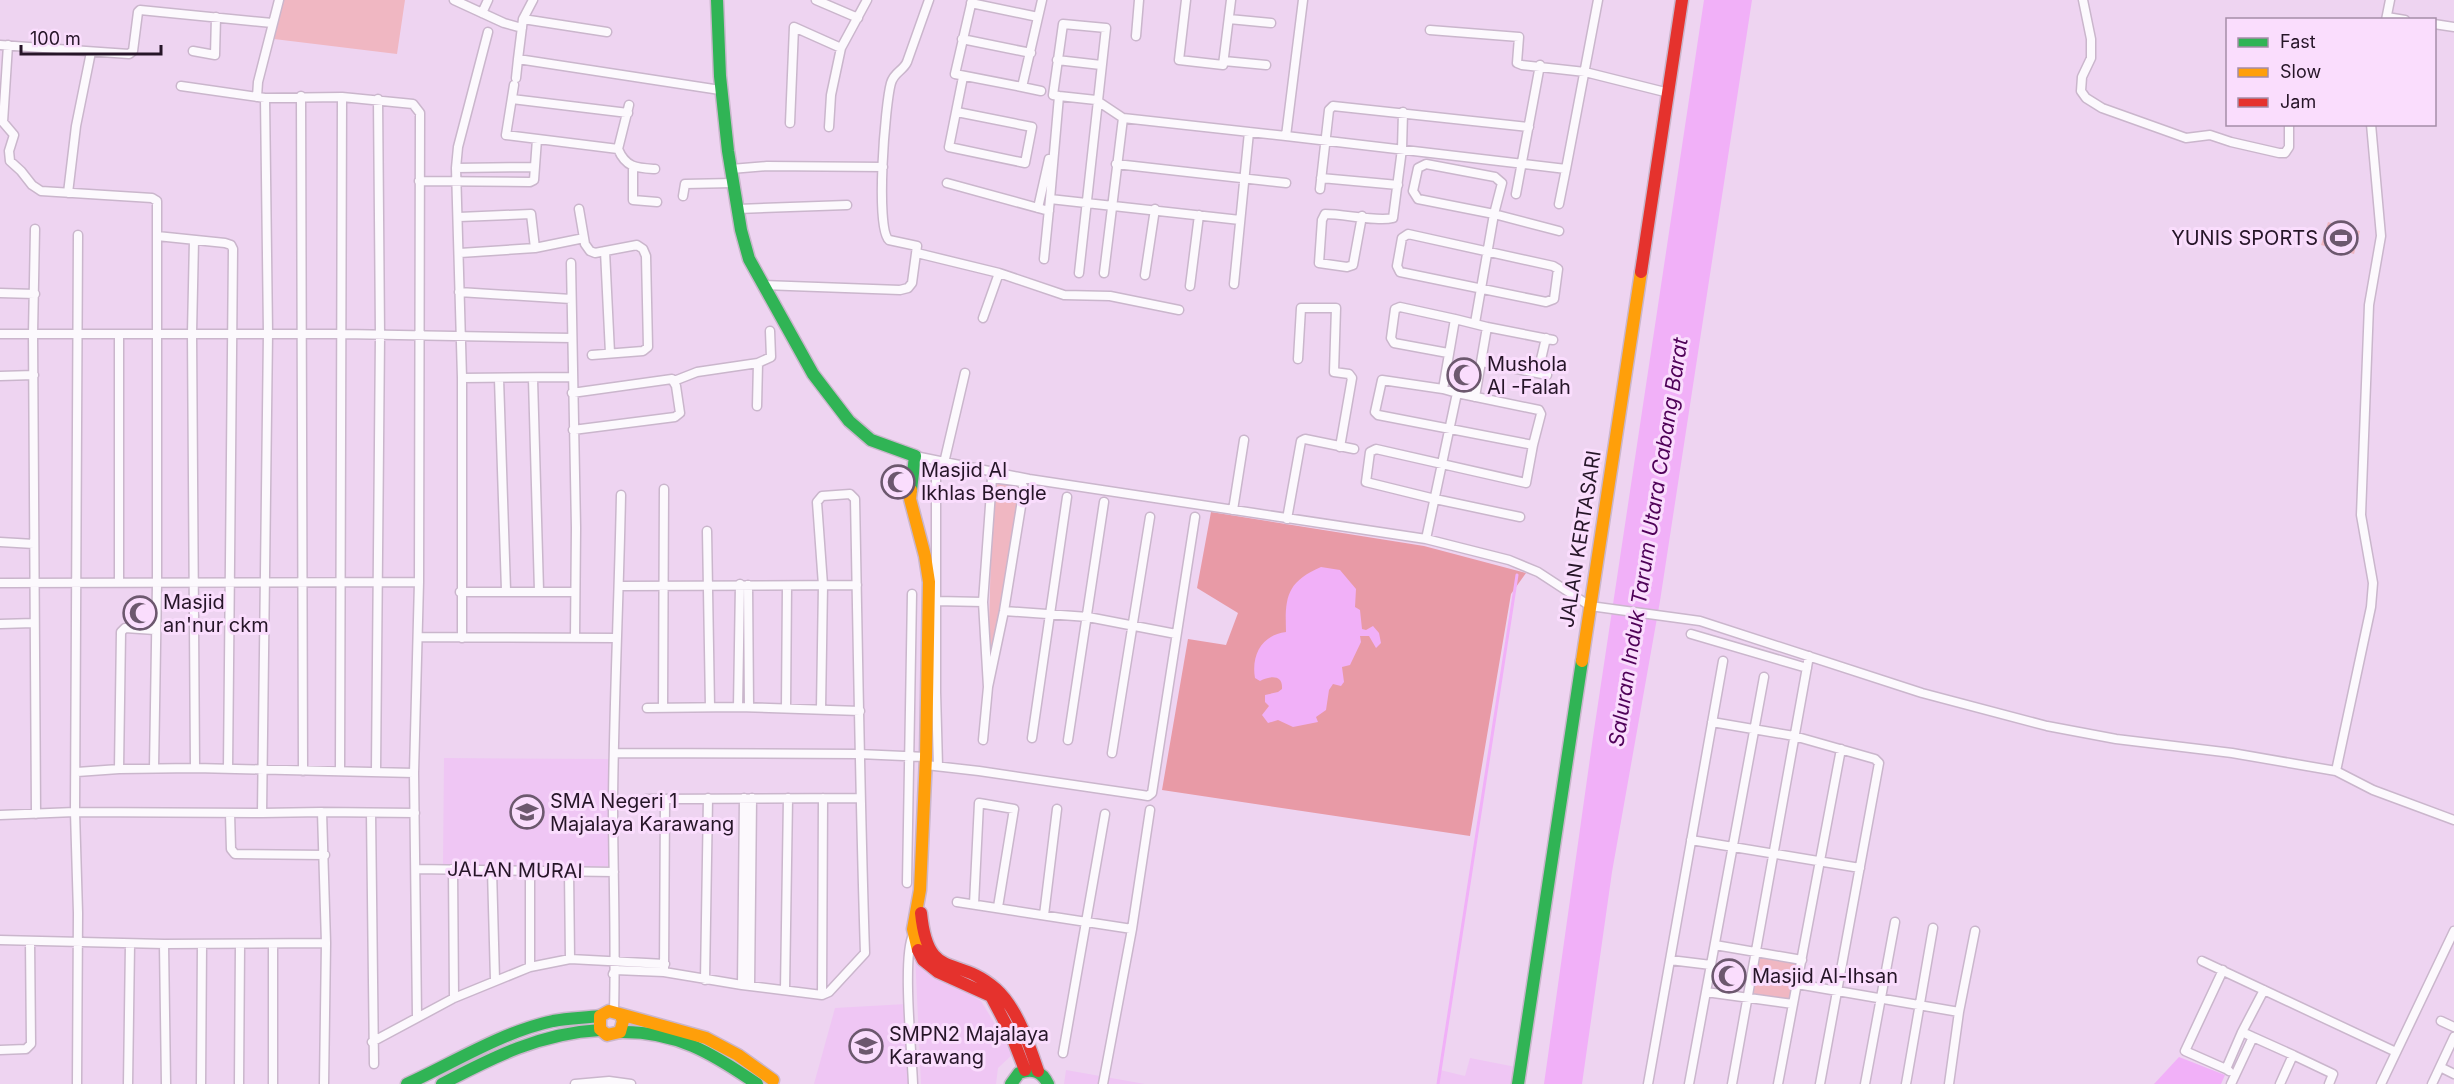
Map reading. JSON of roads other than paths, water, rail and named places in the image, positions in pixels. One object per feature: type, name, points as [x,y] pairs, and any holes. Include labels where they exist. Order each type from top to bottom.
[{"type":"street","points":[[262,813],[268,333],[261,97],[258,82],[279,0]]},
{"type":"street","points":[[454,0],[482,13],[523,24],[608,32]]},
{"type":"street","points":[[482,13],[488,0]]},
{"type":"street","points":[[533,0],[523,24],[506,135],[618,149]]},
{"type":"street","points":[[717,0],[720,90],[732,183],[745,249],[813,374],[849,421],[871,440],[915,456],[944,463],[1287,519],[1426,539],[1509,560],[1538,572],[1590,606],[1698,621],[1922,693],[2047,726],[2116,739],[2232,753],[2341,774],[2435,815],[2454,820]]},
{"type":"street","points":[[816,0],[858,18]]},
{"type":"street","points":[[829,127],[831,94],[841,48],[867,0]]},
{"type":"street","points":[[763,285],[904,290],[912,283],[918,253],[917,246],[889,240],[885,236],[883,167],[891,83],[894,74],[904,68],[908,62],[929,0]]},
{"type":"street","points":[[1022,87],[1042,0]]},
{"type":"street","points":[[1136,36],[1138,0]]},
{"type":"street","points":[[1186,0],[1179,60],[1223,65],[1231,0]]},
{"type":"street","points":[[1286,136],[1303,0]]},
{"type":"street","points":[[1558,204],[1598,0]]},
{"type":"street","name":"JALAN KERTASARI","points":[[1518,1084],[1682,0]]},
{"type":"street","points":[[2083,0],[2084,14],[2091,39],[2091,58],[2082,77],[2081,91],[2086,98],[2102,108],[2186,138],[2210,135],[2279,153],[2285,153],[2289,147],[2289,126]]},
{"type":"street","points":[[2386,18],[2390,0]]},
{"type":"street","points":[[1038,17],[972,1],[955,74],[1041,91]]},
{"type":"street","points":[[154,768],[155,630],[158,584],[157,201],[155,199],[37,190],[10,161],[9,151],[14,135],[3,122],[4,45],[126,55],[132,52],[140,9],[272,23]]},
{"type":"street","points":[[193,51],[215,55],[216,17]]},
{"type":"street","points":[[1228,19],[1271,23]]},
{"type":"street","points":[[1079,273],[1096,100],[1106,28],[1063,24],[1053,95],[1096,100],[1123,118],[1566,169]]},
{"type":"street","points":[[2436,24],[2454,27]]},
{"type":"street","points":[[790,123],[794,27],[841,48]]},
{"type":"street","points":[[1430,30],[1519,37],[1517,63],[1585,72],[1669,93]]},
{"type":"street","points":[[462,638],[460,592],[462,378],[456,168],[461,137],[470,110],[488,32]]},
{"type":"street","points":[[962,39],[1030,53]]},
{"type":"street","points":[[68,193],[76,126],[91,51]]},
{"type":"street","points":[[519,58],[720,90]]},
{"type":"street","points":[[1057,60],[1101,65]]},
{"type":"street","points":[[1224,61],[1266,65]]},
{"type":"street","points":[[1516,194],[1540,66]]},
{"type":"street","points":[[957,112],[1032,127],[1025,163],[950,147],[963,77]]},
{"type":"street","points":[[182,86],[261,97],[378,99],[413,104],[419,110],[419,582],[414,773],[417,1017]]},
{"type":"street","points":[[302,96],[303,771]]},
{"type":"street","points":[[1044,259],[1059,96]]},
{"type":"street","points":[[340,770],[342,97]]},
{"type":"street","points":[[376,771],[380,335],[378,99]]},
{"type":"street","points":[[512,99],[628,109],[618,149],[624,160],[633,168],[655,169]]},
{"type":"street","points":[[1320,189],[1329,110],[1334,106],[1529,127]]},
{"type":"street","points":[[1362,216],[1353,265],[1347,267],[1319,263],[1324,215],[1362,216],[1393,218],[1402,149],[1403,112]]},
{"type":"street","points":[[1104,273],[1123,118]]},
{"type":"street","points":[[1038,208],[1057,126]]},
{"type":"street","points":[[2341,774],[2371,607],[2373,583],[2361,515],[2369,305],[2381,236],[2371,126]]},
{"type":"street","points":[[1234,284],[1249,132]]},
{"type":"street","points":[[419,181],[530,182],[534,180],[537,139]]},
{"type":"street","points":[[1116,164],[1286,183]]},
{"type":"street","points":[[1475,323],[1479,288],[1494,214],[1502,183],[1500,180],[1426,164],[1418,168],[1413,191],[1418,199],[1494,214],[1559,231]]},
{"type":"street","points":[[456,168],[535,166]]},
{"type":"street","points":[[730,169],[767,166],[883,167]]},
{"type":"street","points":[[633,168],[633,200],[657,202]]},
{"type":"street","points":[[1321,178],[1398,185]]},
{"type":"street","points":[[683,196],[685,184],[732,183]]},
{"type":"street","points":[[947,183],[1049,211]]},
{"type":"street","points":[[1050,199],[1240,220]]},
{"type":"street","points":[[738,209],[847,205]]},
{"type":"street","points":[[579,209],[584,238],[590,251],[605,251],[637,245],[644,249],[646,256],[648,347],[643,351],[592,355]]},
{"type":"street","points":[[1145,275],[1155,209]]},
{"type":"street","points":[[459,218],[531,214],[535,248]]},
{"type":"street","points":[[1190,286],[1199,215]]},
{"type":"street","points":[[35,229],[33,582],[36,814]]},
{"type":"street","points":[[1408,234],[1487,250],[1558,269],[1554,300],[1546,302],[1479,288],[1400,272],[1397,266],[1402,238],[1408,234]]},
{"type":"street","points":[[77,1084],[78,942],[75,812],[78,235]]},
{"type":"street","points":[[157,236],[225,243],[232,247],[228,769]]},
{"type":"street","points":[[460,253],[535,248],[584,238]]},
{"type":"street","points":[[194,240],[192,333],[195,768]]},
{"type":"street","points":[[605,251],[610,353]]},
{"type":"street","points":[[918,253],[999,273],[1064,295],[1110,296],[1179,310]]},
{"type":"street","points":[[571,262],[576,528],[574,637]]},
{"type":"street","points":[[983,318],[999,273]]},
{"type":"street","points":[[459,292],[571,299]]},
{"type":"street","points":[[0,293],[35,294]]},
{"type":"street","points":[[1448,353],[1394,343],[1391,338],[1395,309],[1400,307],[1549,339],[1543,373],[1482,362]]},
{"type":"street","points":[[1298,359],[1301,308],[1336,308],[1334,372],[1349,374],[1352,378],[1340,447]]},
{"type":"street","points":[[1443,389],[1455,318]]},
{"type":"street","points":[[1475,397],[1487,327]]},
{"type":"street","points":[[572,393],[674,381],[697,372],[758,363],[771,357],[770,331]]},
{"type":"street","points":[[0,334],[343,333],[572,338]]},
{"type":"street","points":[[119,334],[119,583]]},
{"type":"street","points":[[757,406],[758,363]]},
{"type":"street","points":[[944,463],[965,374]]},
{"type":"street","points":[[0,376],[34,375]]},
{"type":"street","points":[[462,378],[572,377]]},
{"type":"street","points":[[500,379],[506,590]]},
{"type":"street","points":[[533,379],[539,591]]},
{"type":"street","points":[[1520,518],[1369,484],[1365,479],[1370,452],[1376,449],[1442,462],[1525,484],[1541,414],[1539,410],[1443,389],[1382,380],[1375,412],[1378,415],[1533,445]]},
{"type":"street","points":[[573,430],[678,416],[680,413],[674,381]]},
{"type":"street","points":[[1426,539],[1457,393]]},
{"type":"street","points":[[1287,519],[1301,441],[1305,439],[1354,449]]},
{"type":"street","points":[[1233,510],[1244,440]]},
{"type":"street","points":[[915,456],[910,499],[925,556],[929,582],[930,763]]},
{"type":"street","points":[[913,1084],[909,949],[920,890],[930,763],[936,601],[936,478]]},
{"type":"street","points":[[983,740],[988,687],[1004,610],[1024,488],[1021,482],[992,478],[983,602],[988,687]]},
{"type":"street","points":[[663,708],[664,489]]},
{"type":"street","points":[[372,1042],[454,998],[495,980],[530,967],[570,960],[615,966],[664,968],[705,980],[822,995],[836,986],[865,953],[855,499],[850,494],[822,496],[817,502],[823,585],[821,708]]},
{"type":"street","points":[[611,1013],[610,982],[615,966],[614,753],[621,495]]},
{"type":"street","points":[[1032,738],[1067,497]]},
{"type":"street","points":[[1068,740],[1104,502]]},
{"type":"street","points":[[1112,753],[1150,516]]},
{"type":"street","points":[[614,753],[909,756],[930,763],[1148,796],[1152,793],[1195,517]]},
{"type":"street","points":[[707,531],[710,707]]},
{"type":"street","points":[[0,542],[34,544]]},
{"type":"street","points":[[0,583],[419,582]]},
{"type":"street","points":[[620,586],[663,584],[857,585]]},
{"type":"street","points":[[738,707],[744,585]]},
{"type":"street","points":[[744,585],[749,707]]},
{"type":"street","points":[[786,707],[787,586]]},
{"type":"street","points":[[460,592],[506,590],[575,592]]},
{"type":"street","points":[[907,883],[912,594]]},
{"type":"street","points":[[936,601],[983,602]]},
{"type":"street","points":[[1004,610],[1088,617],[1176,634]]},
{"type":"street","points":[[0,624],[34,623]]},
{"type":"street","points":[[119,769],[121,632],[125,628],[155,630]]},
{"type":"street","points":[[1691,634],[1807,668]]},
{"type":"street","points":[[418,637],[617,638]]},
{"type":"street","points":[[1732,1084],[1809,656]]},
{"type":"street","points":[[1648,1084],[1723,661]]},
{"type":"street","points":[[1689,1084],[1764,677]]},
{"type":"street","points":[[647,708],[786,707],[860,711]]},
{"type":"street","points":[[1712,722],[1794,736],[1841,748],[1875,759],[1879,763],[1820,1084]]},
{"type":"street","points":[[1778,1084],[1841,748]]},
{"type":"street","points":[[77,772],[195,768],[414,773]]},
{"type":"street","points":[[705,980],[708,798]]},
{"type":"street","points":[[746,986],[748,798]]},
{"type":"street","points":[[785,990],[788,798]]},
{"type":"street","points":[[822,995],[824,798]]},
{"type":"street","points":[[646,799],[860,798]]},
{"type":"street","points":[[664,968],[665,799]]},
{"type":"street","points":[[974,904],[979,803],[1014,809],[998,907]]},
{"type":"street","points":[[1044,915],[1057,809]]},
{"type":"street","points":[[1103,1084],[1132,929],[1150,810]]},
{"type":"street","points":[[0,815],[75,812],[416,813]]},
{"type":"street","points":[[322,812],[326,943],[324,1084]]},
{"type":"street","points":[[230,813],[231,849],[235,854],[324,855]]},
{"type":"street","points":[[371,813],[374,1064]]},
{"type":"street","points":[[1063,1053],[1105,814]]},
{"type":"street","points":[[1691,840],[1860,868]]},
{"type":"street","name":"JALAN MURAI","points":[[416,869],[614,872]]},
{"type":"street","points":[[453,870],[454,998]]},
{"type":"street","points":[[492,870],[495,980]]},
{"type":"street","points":[[530,870],[530,967]]},
{"type":"street","points":[[569,871],[570,960]]},
{"type":"street","points":[[920,890],[921,926],[925,946],[936,959],[970,974],[999,992],[1031,1048],[1031,1070]]},
{"type":"street","points":[[957,902],[1132,929]]},
{"type":"street","points":[[1865,1084],[1895,922]]},
{"type":"street","points":[[1906,1084],[1933,928]]},
{"type":"street","points":[[913,929],[916,945],[923,960],[938,972],[991,996],[1031,1070],[1043,1075],[1048,1084]]},
{"type":"street","points":[[2381,1084],[2454,931]]},
{"type":"street","points":[[1949,1084],[1959,1012],[1975,932]]},
{"type":"street","points":[[0,940],[130,944],[326,943]]},
{"type":"street","points":[[0,1050],[26,1049],[31,1044],[30,941]]},
{"type":"street","points":[[128,1084],[130,944]]},
{"type":"street","points":[[164,944],[166,1084]]},
{"type":"street","points":[[201,1084],[202,944]]},
{"type":"street","points":[[273,944],[273,1084]]},
{"type":"street","points":[[240,945],[240,1084]]},
{"type":"street","points":[[1715,945],[1802,960]]},
{"type":"street","points":[[1670,960],[1711,965]]},
{"type":"street","points":[[2202,961],[2396,1052]]},
{"type":"street","points":[[2223,970],[2185,1051],[2236,1074]]},
{"type":"street","points":[[1797,984],[1837,989],[1959,1012]]},
{"type":"street","points":[[2226,1070],[2242,1032],[2264,990]]},
{"type":"street","points":[[1706,992],[1793,1004]]},
{"type":"street","points":[[600,1030],[598,1020],[611,1013]]},
{"type":"street","points":[[611,1013],[622,1021],[620,1032]]},
{"type":"street","points":[[407,1084],[557,1021],[611,1013],[673,1025],[720,1042],[752,1063],[772,1083]]},
{"type":"street","points":[[2440,1021],[2454,1027]]},
{"type":"street","points":[[442,1084],[515,1040],[559,1032],[600,1030],[607,1035],[643,1030],[709,1051],[757,1084]]},
{"type":"street","points":[[2242,1032],[2333,1074],[2329,1084]]},
{"type":"street","points":[[2231,1084],[2253,1037]]},
{"type":"street","points":[[2432,1084],[2454,1037]]},
{"type":"street","points":[[2280,1084],[2293,1055]]},
{"type":"street","points":[[2440,1067],[2454,1074]]},
{"type":"street","points":[[1011,1084],[1014,1077],[1031,1070]]},
{"type":"street","points":[[575,1084],[609,1081],[631,1084]]},
{"type":"water","name":"Saluran Induk Tarum Utara Cabang Barat","points":[[1704,0],[1752,0],[1660,601],[1612,872],[1582,1084],[1544,1084],[1593,737]]},
{"type":"water","points":[[1321,567],[1340,570],[1356,589],[1355,607],[1360,610],[1362,629],[1366,630],[1373,626],[1379,633],[1381,643],[1376,648],[1369,636],[1360,636],[1361,642],[1350,665],[1342,667],[1344,682],[1341,686],[1333,684],[1329,690],[1326,710],[1316,717],[1318,722],[1293,727],[1278,720],[1268,723],[1262,715],[1269,706],[1265,702],[1265,695],[1278,692],[1282,689],[1282,684],[1275,678],[1260,681],[1255,678],[1257,654],[1270,637],[1286,632],[1287,600],[1294,585]]},
{"type":"water","points":[[2179,1057],[2225,1075],[2221,1084],[2154,1084]]},
{"type":"waterway","points":[[1438,1084],[1517,575]]},
{"type":"place","name":"YUNIS SPORTS","points":[[2341,238]]},
{"type":"place","name":"Mushola Al -Falah","points":[[1464,375]]},
{"type":"place","name":"Masjid Al Ikhlas Bengle","points":[[898,482]]},
{"type":"place","name":"Masjid an'nur ckm","points":[[140,613]]},
{"type":"place","name":"SMA Negeri 1 Majalaya Karawang","points":[[527,812]]},
{"type":"place","name":"Masjid Al-Ihsan","points":[[1729,976]]},
{"type":"place","name":"SMPN2 Majalaya Karawang","points":[[866,1046]]}]
